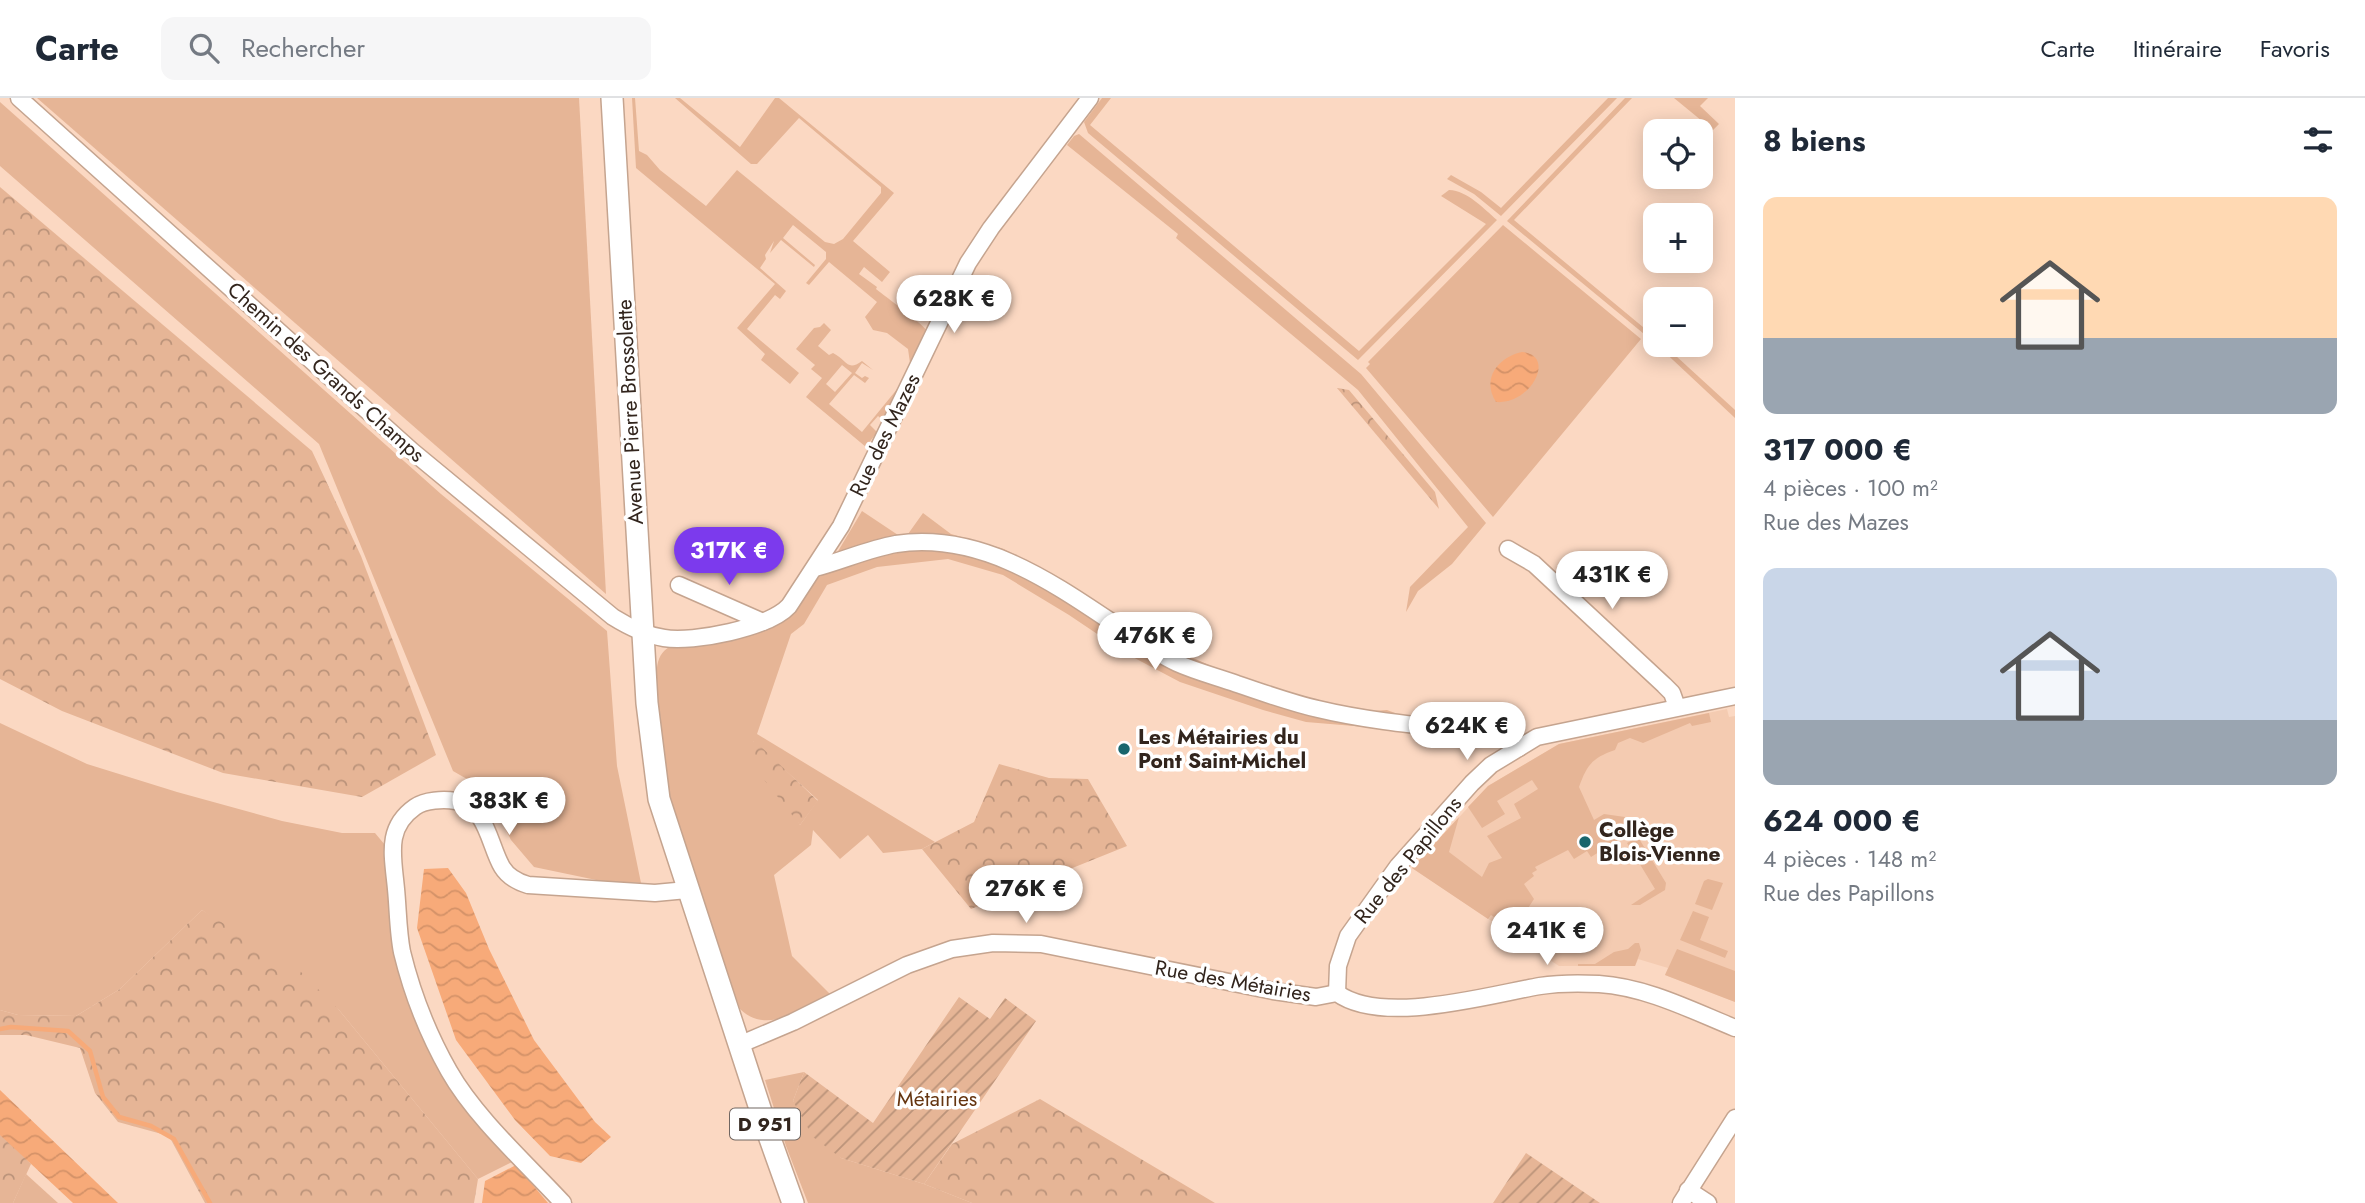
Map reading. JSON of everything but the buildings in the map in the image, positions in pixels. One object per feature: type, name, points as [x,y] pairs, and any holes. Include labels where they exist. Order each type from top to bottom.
[{"type":"main road","name":"Avenue Pierre Brossolette","points":[[612,98],[647,703],[659,799],[687,890]]},
{"type":"main road","name":"D 951","points":[[687,890],[793,1203]]},
{"type":"street","name":"Chemin des Grands Champs","points":[[19,98],[412,451],[613,617],[643,634]]},
{"type":"street","name":"Rue des Mazes","points":[[643,634],[667,639],[733,632],[782,614],[841,526],[973,254],[1090,98]]},
{"type":"street","points":[[815,568],[896,544],[922,542],[970,547],[1021,566],[1178,663],[1318,709],[1364,718],[1481,732],[1499,737],[1519,748]]},
{"type":"street","points":[[1508,549],[1534,564],[1664,685],[1672,693],[1677,707]]},
{"type":"street","points":[[679,585],[763,622]]},
{"type":"street","name":"Rue des Papillons","points":[[1337,993],[1338,966],[1348,936],[1398,866],[1491,765],[1537,737],[1735,696]]},
{"type":"street","points":[[563,1203],[475,1107],[449,1071],[419,1009],[402,950],[392,851],[395,828],[404,815],[419,804],[438,800],[457,801],[466,804],[482,820],[503,869],[511,877],[528,886],[655,893],[687,890]]},
{"type":"street","name":"Rue des Métairies","points":[[741,1044],[793,1022],[907,965],[952,949],[993,943],[1041,944],[1317,997],[1337,993],[1363,1006],[1403,1007],[1450,1003],[1542,986],[1600,984],[1626,987],[1654,995],[1735,1028]]},
{"type":"street","points":[[1708,1203],[1684,1197],[1735,1118]]},
{"type":"shaded area","name":"Collège Blois-Vienne","points":[[1727,709],[1729,717],[1735,716],[1735,1002],[1665,975],[1668,968],[1638,959],[1635,966],[1559,966],[1412,868],[1488,786],[1559,744]]},
{"type":"green space","points":[[37,98],[579,98],[606,594]]},
{"type":"green space","points":[[632,98],[635,98],[639,151],[706,206],[737,170],[825,242],[834,244],[843,239],[881,193],[881,187],[799,118],[757,164],[751,164],[675,98],[680,98],[740,147],[775,98],[779,98],[894,193],[853,241],[890,272],[882,282],[864,267],[859,274],[927,331],[910,363],[908,349],[887,333],[873,330],[865,317],[877,302],[829,262],[809,285],[806,283],[826,259],[826,252],[793,225],[783,238],[815,265],[814,267],[781,240],[770,253],[774,241],[760,268],[786,291],[780,299],[775,295],[747,329],[799,373],[790,384],[761,360],[765,354],[737,328],[775,284],[636,168]]},
{"type":"green space","points":[[1102,98],[1111,98],[1090,125],[1359,351],[1486,224],[1441,196],[1449,190],[1463,193],[1497,220],[1358,360],[1088,133],[1084,122]]},
{"type":"green space","points":[[1608,98],[1617,98],[1501,216],[1474,194],[1447,179],[1451,175],[1481,192],[1501,208]]},
{"type":"green space","points":[[1625,98],[1632,98],[1514,220],[1643,327],[1643,333],[1507,221]]},
{"type":"green space","points":[[1674,98],[1708,98],[1700,106],[1719,124],[1713,130],[1713,119],[1700,119]]},
{"type":"green space","points":[[0,102],[441,494],[607,631],[617,766],[641,883],[601,881],[534,867],[511,840],[486,790],[453,771],[319,444],[0,166]]},
{"type":"green space","points":[[1079,134],[1361,374],[1486,523],[1452,564],[1418,591],[1406,612],[1410,587],[1468,527],[1358,390],[1176,238],[1178,234],[1067,145]]},
{"type":"green space","points":[[0,187],[312,451],[361,556],[436,755],[362,797],[223,773],[62,711],[0,679]]},
{"type":"green space","points":[[1503,225],[1641,339],[1493,517],[1366,368],[1370,364],[1368,362]]},
{"type":"green space","points":[[824,323],[831,330],[818,346],[829,355],[833,353],[850,365],[862,361],[873,370],[862,363],[855,373],[862,378],[869,378],[865,383],[854,375],[829,404],[862,432],[898,388],[883,420],[878,416],[870,425],[877,432],[866,447],[806,397],[822,378],[811,369],[815,365],[796,349],[814,328]],"holes":[[[842,365],[852,373],[835,392],[826,384]]]},
{"type":"green space","points":[[1670,357],[1677,357],[1735,410],[1735,418]]},
{"type":"green space","points":[[1337,388],[1349,390],[1435,492],[1439,509]]},
{"type":"green space","points":[[862,511],[901,537],[908,534],[923,513],[951,534],[1004,549],[1048,572],[1160,643],[1220,670],[1340,706],[1395,713],[1388,717],[1359,714],[1235,680],[1142,640],[958,542],[834,558]]},
{"type":"green space","points":[[940,546],[1009,564],[1145,649],[1379,724],[1378,728],[1306,722],[1180,682],[1127,654],[1003,575],[948,559],[877,567],[827,585],[804,624],[791,634],[757,734],[935,842],[922,849],[883,853],[868,835],[840,859],[813,830],[811,845],[774,875],[792,956],[830,994],[785,1017],[762,1020],[751,1017],[740,1009],[673,811],[662,748],[656,680],[658,662],[664,651],[676,644],[728,640],[831,569],[878,551]],"holes":[[[753,741],[818,800],[800,825]]]},
{"type":"green space","points":[[1709,713],[1711,722],[1692,726],[1690,723],[1643,743],[1630,738],[1618,743],[1615,750],[1591,763],[1579,787],[1594,820],[1604,814],[1625,817],[1634,830],[1591,857],[1587,851],[1574,859],[1568,850],[1535,867],[1537,870],[1532,873],[1534,876],[1524,884],[1534,899],[1511,934],[1505,930],[1507,926],[1491,915],[1488,919],[1412,868],[1459,817],[1449,852],[1482,877],[1489,863],[1502,858],[1487,836],[1521,818],[1514,804],[1538,789],[1532,780],[1497,801],[1505,814],[1482,828],[1468,807],[1488,786],[1559,744]]},
{"type":"green space","points":[[0,723],[87,764],[177,792],[282,821],[342,833],[375,833],[385,845],[399,974],[425,1036],[516,1160],[478,1179],[339,1010],[202,910],[120,989],[76,1016],[18,1015],[0,1010]]},
{"type":"green space","points":[[754,740],[818,801],[800,825],[747,758]]},
{"type":"green space","points":[[999,764],[1049,778],[1088,779],[1127,846],[971,909],[922,849],[974,822]]},
{"type":"green space","points":[[1638,837],[1666,883],[1665,890],[1640,905],[1631,905],[1655,889],[1627,843]]},
{"type":"green space","points":[[1708,879],[1723,883],[1712,910],[1695,904],[1704,881]]},
{"type":"green space","points":[[202,910],[299,970],[339,1010],[478,1179],[474,1203],[205,1203],[169,1136],[118,1122],[95,1093],[80,1048],[26,1035],[0,1035],[0,1010],[18,1015],[76,1016],[120,989]]},
{"type":"green space","points":[[1693,911],[1709,917],[1700,940],[1728,951],[1725,958],[1680,940]]},
{"type":"green space","points":[[1639,943],[1641,950],[1635,966],[1578,966],[1595,964]]},
{"type":"green space","points":[[1677,949],[1735,971],[1735,1002],[1665,975]]},
{"type":"green space","name":"Métairies","points":[[959,997],[990,1019],[1005,998],[1036,1021],[924,1184],[841,1158],[813,1137],[793,1101],[804,1072],[873,1123]]},
{"type":"green space","points":[[804,1072],[793,1101],[841,1158],[924,1184],[972,1203],[808,1203],[765,1080]]},
{"type":"green space","points":[[1040,1099],[1215,1203],[972,1203],[924,1184],[952,1144]]},
{"type":"green space","points":[[0,1131],[31,1164],[13,1203],[0,1203]]},
{"type":"green space","points":[[1526,1153],[1600,1203],[1493,1203]]},
{"type":"green space","points":[[26,1174],[58,1203],[13,1203]]},
{"type":"water","points":[[1522,352],[1532,355],[1538,362],[1535,379],[1520,396],[1509,401],[1496,402],[1490,385],[1494,370],[1506,359]]},
{"type":"water","points":[[448,868],[466,893],[489,949],[534,1040],[595,1122],[611,1137],[581,1163],[550,1156],[515,1120],[456,1040],[417,928],[424,869]]},
{"type":"water","points":[[0,1090],[118,1203],[73,1203],[0,1135]]},
{"type":"water","points":[[516,1165],[548,1203],[482,1203],[485,1181]]},
{"type":"waterway","points":[[0,1029],[11,1027],[68,1031],[90,1051],[103,1097],[119,1117],[151,1126],[174,1139],[210,1203]]},
{"type":"place","name":"Les Métairies du Pont Saint-Michel","points":[[1124,749]]},
{"type":"place","name":"Collège Blois-Vienne","points":[[1585,842]]}]
